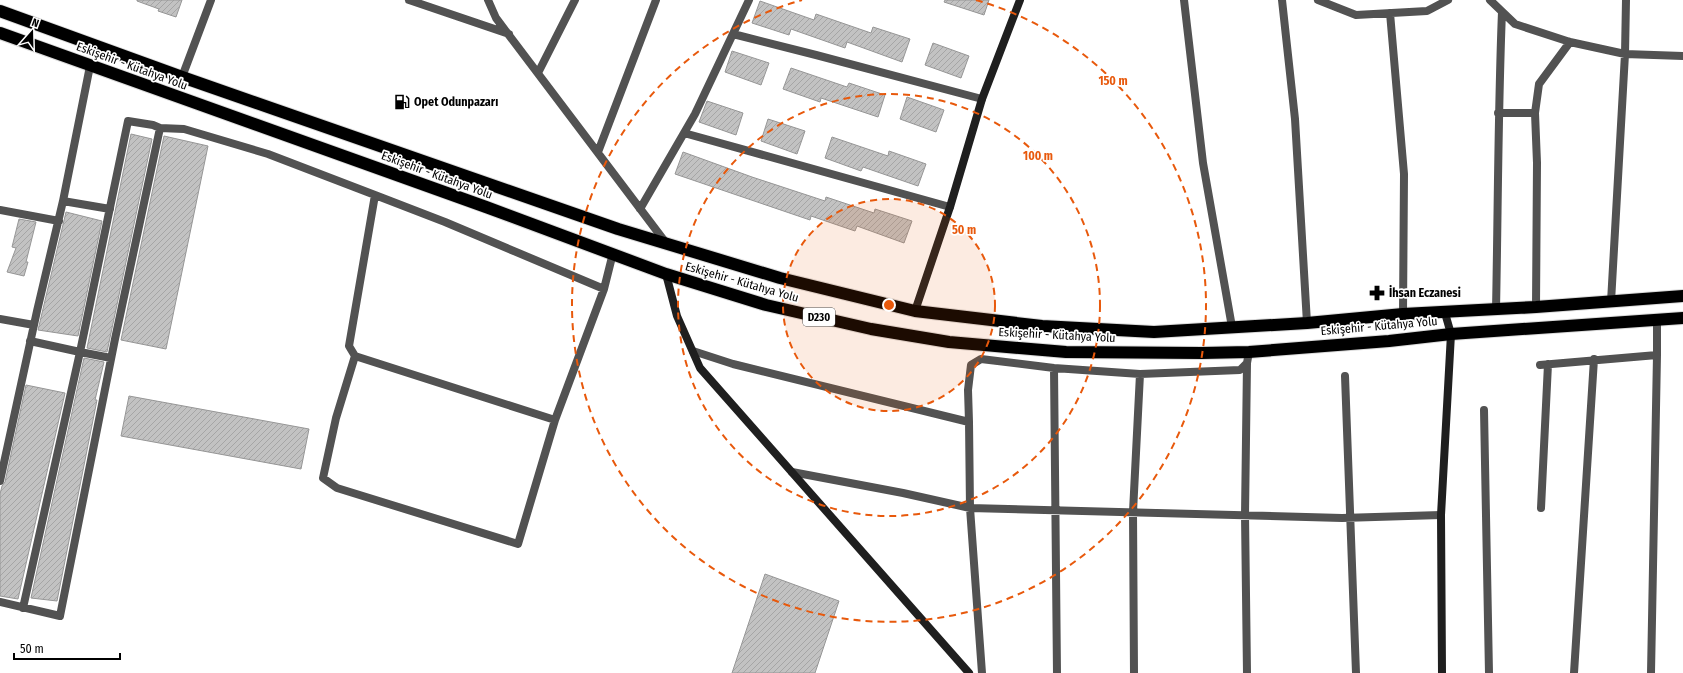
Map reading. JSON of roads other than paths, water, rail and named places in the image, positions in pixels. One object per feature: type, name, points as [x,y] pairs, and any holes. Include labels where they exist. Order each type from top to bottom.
[{"type":"highway","name":"Eskişehir - Kütahya Yolu","points":[[0,11],[182,77],[611,226],[780,278],[915,311],[1042,326],[1154,332],[1307,323],[1403,314],[1496,310],[1683,296]]},
{"type":"highway","name":"Eskişehir - Kütahya Yolu","points":[[0,33],[613,253],[666,274],[766,305],[871,329],[949,342],[1066,352],[1202,353],[1248,357],[1451,334],[1657,321],[1683,318]]},
{"type":"street","points":[[182,77],[211,0]]},
{"type":"street","points":[[409,0],[509,34]]},
{"type":"street","points":[[488,0],[496,18],[666,243]]},
{"type":"street","points":[[538,73],[575,0]]},
{"type":"street","points":[[598,152],[656,0]]},
{"type":"street","points":[[640,209],[695,114],[749,0]]},
{"type":"street","points":[[915,311],[950,207],[982,99],[1020,0]]},
{"type":"street","points":[[1184,0],[1202,163],[1232,327]]},
{"type":"street","points":[[1282,0],[1295,119],[1307,323]]},
{"type":"street","points":[[1318,0],[1356,15],[1427,11],[1448,0]]},
{"type":"street","points":[[1490,0],[1515,24],[1570,42],[1625,54],[1683,56]]},
{"type":"street","points":[[1611,302],[1625,54],[1626,0]]},
{"type":"street","points":[[1496,310],[1499,176],[1498,113],[1502,12]]},
{"type":"street","points":[[1390,13],[1404,174],[1403,314]]},
{"type":"street","points":[[733,34],[982,99]]},
{"type":"street","points":[[1536,307],[1537,163],[1535,113],[1539,84],[1570,42]]},
{"type":"street","points":[[0,481],[30,341],[59,221],[90,66]]},
{"type":"street","points":[[1498,113],[1535,113]]},
{"type":"street","points":[[23,608],[80,352],[128,121],[153,125],[160,128],[184,129],[268,154],[445,222],[604,290]]},
{"type":"street","points":[[0,602],[60,616],[111,358],[160,128]]},
{"type":"street","points":[[684,132],[950,207]]},
{"type":"street","points":[[375,195],[349,346],[355,356],[555,420]]},
{"type":"street","points":[[63,201],[110,209]]},
{"type":"street","points":[[0,210],[59,221]]},
{"type":"street","points":[[355,356],[336,418],[323,478],[337,488],[518,544],[555,420],[604,290],[613,253]]},
{"type":"street","points":[[666,274],[677,316],[700,368],[969,673]]},
{"type":"street","points":[[1442,673],[1441,516],[1451,334],[1444,313]]},
{"type":"street","points":[[0,319],[34,325]]},
{"type":"street","points":[[1651,673],[1657,321]]},
{"type":"street","points":[[30,341],[111,358]]},
{"type":"street","points":[[692,351],[733,364],[969,422]]},
{"type":"street","points":[[1541,508],[1544,364],[1657,355]]},
{"type":"street","points":[[982,673],[970,508],[968,390],[971,365],[981,359],[1054,368],[1140,374],[1240,370],[1248,357]]},
{"type":"street","points":[[1247,673],[1245,515],[1248,357]]},
{"type":"street","points":[[1574,673],[1594,359]]},
{"type":"street","points":[[1054,368],[1054,510],[1057,673]]},
{"type":"street","points":[[1134,673],[1133,512],[1140,374]]},
{"type":"street","points":[[1345,376],[1356,673]]},
{"type":"street","points":[[1484,410],[1489,673]]},
{"type":"street","points":[[792,472],[903,493],[970,508],[1350,518],[1441,516]]},
{"type":"place","name":"Opet Odunpazarı","points":[[402,102]]},
{"type":"place","name":"İhsan Eczanesi","points":[[1377,293]]}]
